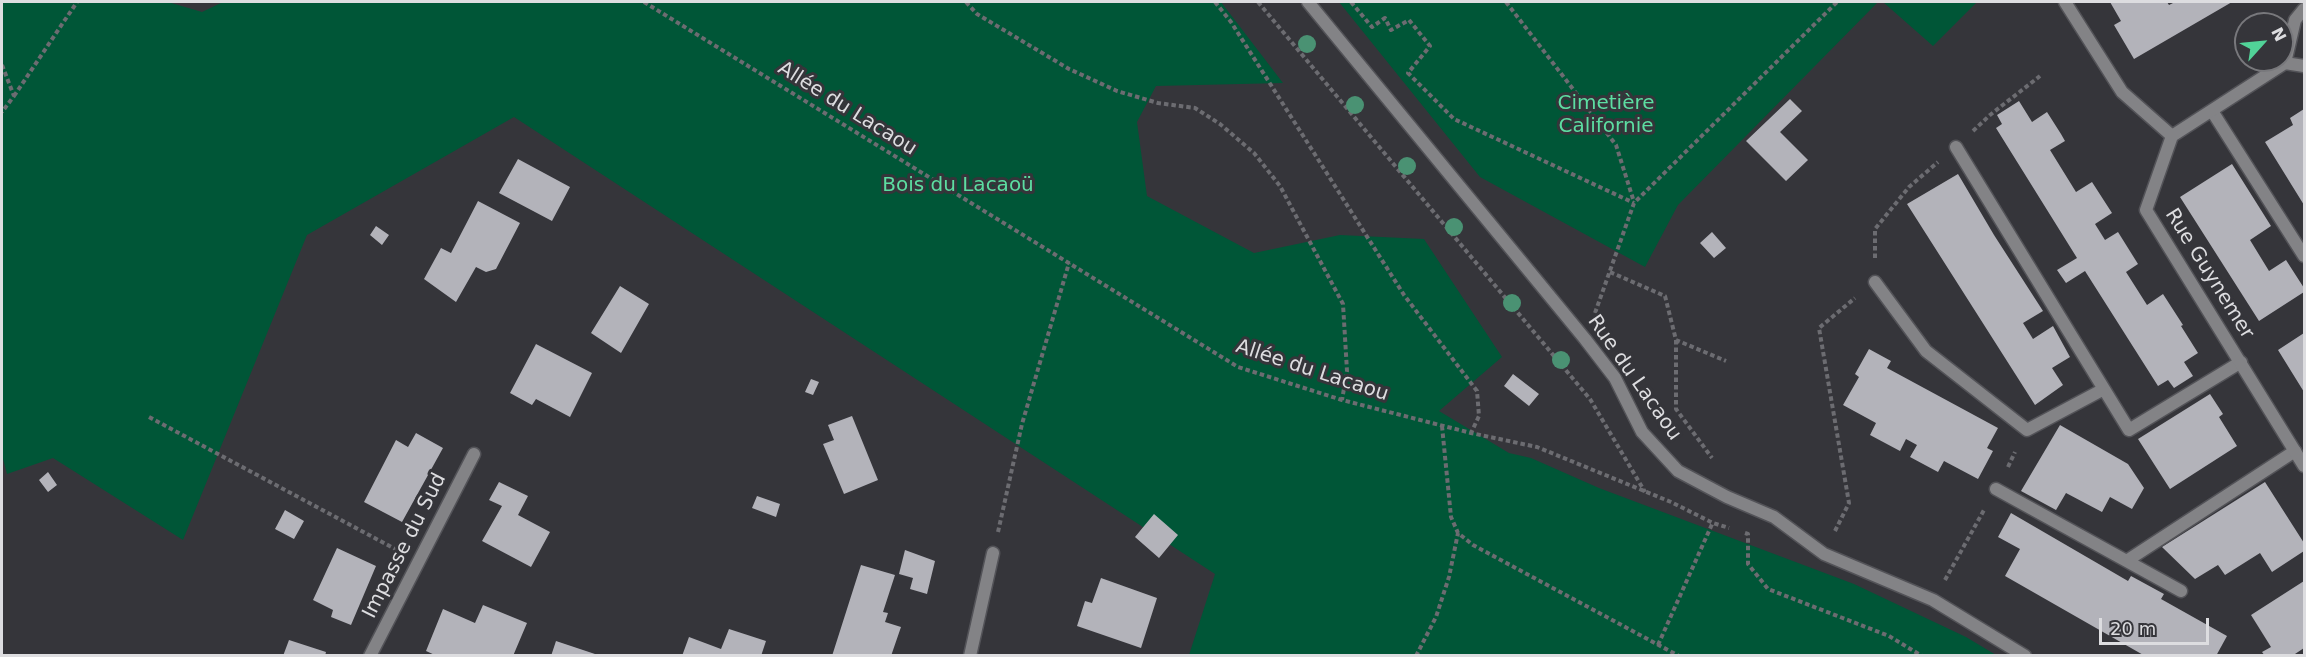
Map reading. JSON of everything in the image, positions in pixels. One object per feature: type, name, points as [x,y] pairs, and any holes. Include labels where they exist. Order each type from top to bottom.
[{"type":"street","name":"Rue du Lacaou","points":[[1308,2],[1585,339],[1615,378],[1642,432],[1678,471],[1727,497],[1774,518],[1824,554],[1933,600],[2025,656]]},
{"type":"street","points":[[2065,2],[2122,92],[2172,136],[2271,72]]},
{"type":"street","points":[[2294,24],[2304,9]]},
{"type":"street","points":[[2212,111],[2304,256]]},
{"type":"street","name":"Rue Guynemer","points":[[2172,136],[2146,210],[2304,466]]},
{"type":"street","points":[[1956,147],[2129,430],[2241,362]]},
{"type":"street","points":[[1875,282],[1926,351],[2027,430],[2104,389]]},
{"type":"street","points":[[2128,560],[2295,451]]},
{"type":"street","name":"Impasse du Sud","points":[[370,656],[474,454]]},
{"type":"street","points":[[1996,489],[2181,591]]},
{"type":"street","points":[[970,656],[993,553]]},
{"type":"path","points":[[2,112],[77,2]]},
{"type":"path","name":"Allée du Lacaou","points":[[644,2],[1238,367],[1342,400],[1471,433],[1537,447],[1646,492],[1713,523],[1748,534],[1748,564],[1768,589],[1889,636],[1922,656]]},
{"type":"path","points":[[966,2],[977,14],[1079,74],[1118,91],[1158,104],[1195,108],[1220,124],[1254,153],[1280,186],[1343,304],[1347,371],[1342,400]]},
{"type":"path","points":[[1215,2],[1231,22],[1404,295],[1478,391],[1479,416],[1471,433]]},
{"type":"path","points":[[1258,2],[1590,399],[1646,492]]},
{"type":"path","points":[[1352,2],[1372,27],[1385,18],[1391,30],[1408,20],[1430,46],[1408,73],[1454,119],[1634,203]]},
{"type":"path","points":[[1506,2],[1616,145],[1634,203]]},
{"type":"path","points":[[1510,6],[1513,2]]},
{"type":"path","points":[[1585,339],[1634,203],[1837,2]]},
{"type":"path","points":[[2,65],[14,96]]},
{"type":"path","points":[[1824,554],[1849,503],[1819,328],[1875,282],[1875,229],[1909,187],[1989,115],[2040,76]]},
{"type":"path","points":[[993,553],[1022,424],[1069,263]]},
{"type":"path","points":[[1610,272],[1665,296],[1676,340],[1676,409],[1709,456],[1718,462]]},
{"type":"path","points":[[1676,340],[1726,361]]},
{"type":"path","points":[[149,417],[419,561]]},
{"type":"path","points":[[1442,426],[1451,517],[1458,533],[1473,545],[1679,656]]},
{"type":"path","points":[[1933,600],[2027,430]]},
{"type":"path","points":[[1658,645],[1713,523]]},
{"type":"path","points":[[1416,656],[1436,617],[1449,577],[1458,533]]},
{"type":"path","points":[[1231,656],[1252,656]]},
{"type":"green space","name":"Bois du Lacaoü","points":[[2,2],[168,2],[202,12],[223,2],[1221,2],[1283,83],[1156,86],[1137,122],[1147,196],[1254,253],[1340,235],[1424,239],[1502,357],[1439,411],[1509,453],[1531,458],[1599,488],[1854,584],[1966,637],[1996,655],[1189,655],[1215,574],[514,117],[307,235],[183,540],[53,458],[7,474],[2,455]]},
{"type":"green space","name":"Cimetière Californie","points":[[1339,2],[1878,2],[1678,205],[1645,267],[1480,177]]},
{"type":"green space","points":[[1883,2],[1977,2],[1933,46]]},
{"type":"building","points":[[2110,2],[2167,2],[2169,5],[2175,2],[2232,2],[2134,59],[2114,25],[2121,21]]},
{"type":"building","points":[[1790,99],[1802,111],[1780,132],[1808,160],[1786,181],[1746,141]]},
{"type":"building","points":[[2019,101],[2032,122],[2047,112],[2065,141],[2050,150],[2076,192],[2092,182],[2112,213],[2095,224],[2105,240],[2118,232],[2138,264],[2126,272],[2147,305],[2163,294],[2183,325],[2181,326],[2198,353],[2184,362],[2193,376],[2174,388],[2168,380],[2158,386],[2085,271],[2066,283],[2057,270],[2077,258],[1996,128],[2002,124],[1997,115]]},
{"type":"building","points":[[2304,109],[2304,205],[2265,142],[2293,125],[2290,118]]},
{"type":"building","points":[[518,159],[570,187],[552,221],[499,193]]},
{"type":"building","points":[[2232,164],[2271,226],[2250,240],[2269,271],[2286,260],[2304,288],[2304,292],[2259,321],[2180,197]]},
{"type":"building","points":[[1958,174],[2043,311],[2023,323],[2033,339],[2053,326],[2070,357],[2052,368],[2063,385],[2035,405],[1907,204]]},
{"type":"building","points":[[478,201],[520,223],[496,269],[486,272],[476,267],[456,302],[424,279],[441,248],[451,253]]},
{"type":"building","points":[[376,226],[389,235],[382,245],[370,235]]},
{"type":"building","points":[[1712,232],[1726,248],[1714,258],[1700,243]]},
{"type":"building","points":[[620,286],[649,304],[621,353],[591,333]]},
{"type":"building","points":[[2304,333],[2304,392],[2278,350]]},
{"type":"building","points":[[536,344],[592,373],[570,417],[536,399],[532,405],[510,393]]},
{"type":"building","points":[[1869,349],[1891,361],[1887,368],[1998,428],[1987,448],[1993,451],[1978,479],[1944,461],[1938,472],[1910,457],[1917,445],[1906,439],[1900,451],[1870,435],[1876,423],[1843,405],[1859,377],[1855,374]]},
{"type":"building","points":[[1513,374],[1539,394],[1529,406],[1504,386]]},
{"type":"building","points":[[811,379],[819,382],[813,395],[805,392]]},
{"type":"building","points":[[2210,394],[2223,414],[2219,417],[2237,446],[2170,489],[2138,439]]},
{"type":"building","points":[[852,416],[878,480],[844,494],[823,444],[834,440],[828,425]]},
{"type":"building","points":[[2060,425],[2128,464],[2144,488],[2132,509],[2110,497],[2102,512],[2066,493],[2056,510],[2021,491]]},
{"type":"building","points":[[416,433],[443,448],[402,522],[364,502],[396,440],[408,447]]},
{"type":"building","points":[[48,472],[57,485],[48,492],[39,480]]},
{"type":"building","points":[[499,482],[528,496],[518,515],[550,532],[531,567],[482,541],[502,506],[489,500]]},
{"type":"building","points":[[2265,482],[2304,543],[2304,551],[2272,572],[2260,553],[2225,575],[2218,565],[2195,579],[2162,547]]},
{"type":"building","points":[[757,496],[780,504],[776,517],[752,508]]},
{"type":"building","points":[[285,510],[304,521],[294,539],[275,529]]},
{"type":"building","points":[[2011,513],[2128,581],[2131,576],[2164,594],[2161,599],[2227,636],[2216,656],[2145,656],[2005,576],[2020,549],[1998,537]]},
{"type":"building","points":[[1154,514],[1178,535],[1159,558],[1135,537]]},
{"type":"building","points":[[337,548],[376,566],[351,625],[331,617],[333,610],[313,600]]},
{"type":"building","points":[[905,550],[935,561],[927,594],[910,589],[913,578],[899,574]]},
{"type":"building","points":[[861,565],[895,575],[883,612],[888,613],[885,622],[901,627],[891,656],[869,654],[869,656],[832,656]]},
{"type":"building","points":[[1101,578],[1157,598],[1141,648],[1077,626],[1085,601],[1092,603]]},
{"type":"building","points":[[2304,581],[2304,648],[2292,656],[2265,656],[2262,652],[2271,647],[2251,615]]},
{"type":"building","points":[[483,605],[527,623],[513,656],[437,656],[426,651],[443,609],[475,623]]},
{"type":"building","points":[[729,629],[766,641],[761,656],[682,656],[689,637],[721,649]]},
{"type":"building","points":[[289,640],[326,652],[325,656],[283,656]]},
{"type":"building","points":[[556,641],[598,655],[598,656],[551,656]]}]
